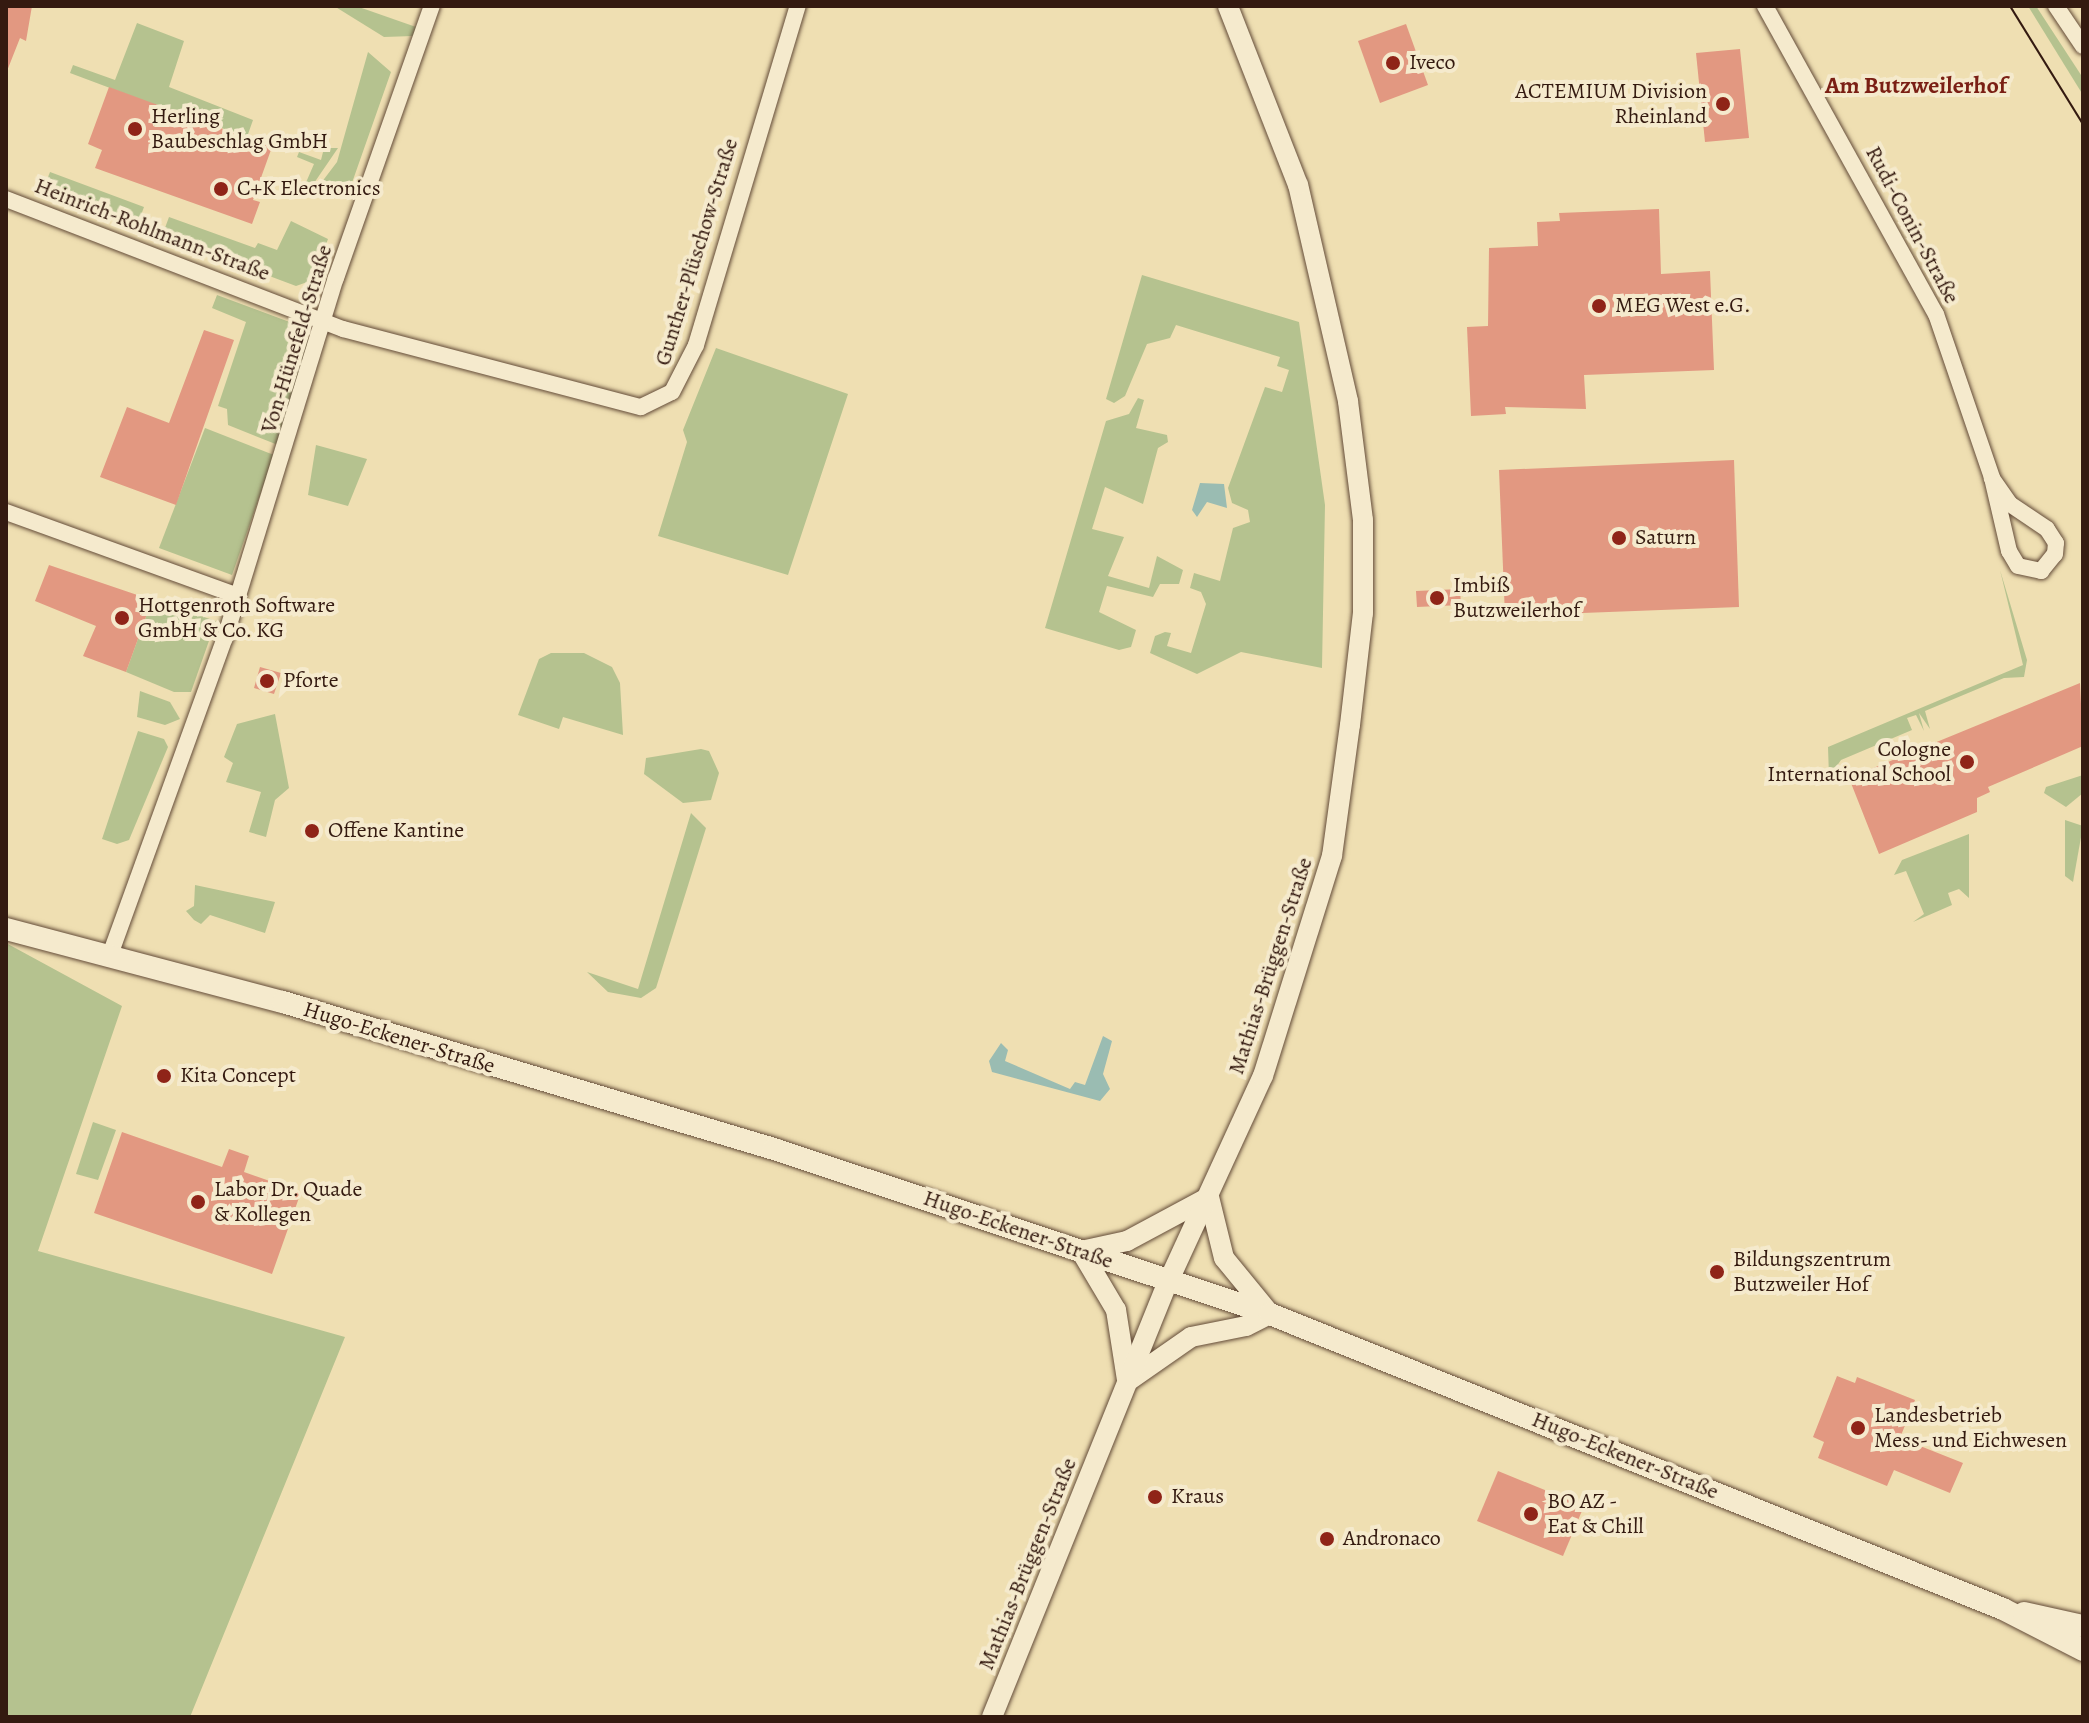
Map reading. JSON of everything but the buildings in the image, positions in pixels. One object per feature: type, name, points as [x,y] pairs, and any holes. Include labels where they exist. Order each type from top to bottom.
[{"type":"main road","name":"Hugo-Eckener-Straße","points":[[6,929],[110,955],[774,1149],[1270,1314],[2003,1609],[2083,1650]]},
{"type":"main road","name":"Hugo-Eckener-Straße","points":[[2003,1609],[2083,1626]]},
{"type":"street","name":"Von-Hünefeld-Straße","points":[[110,955],[238,596],[432,6]]},
{"type":"street","name":"Gunther-Plüschow-Straße","points":[[327,320],[624,407],[641,407],[672,392],[696,345],[798,6]]},
{"type":"street","name":"Mathias-Brüggen-Straße","points":[[992,1717],[1169,1280],[1263,1076],[1332,856],[1363,613],[1363,520],[1331,308],[1298,185],[1228,6]]},
{"type":"street","name":"Rudi-Conin-Straße","points":[[1765,6],[1936,314],[1992,478],[2009,551],[2018,566],[2041,571],[2055,554],[2056,543],[2047,529],[2010,504],[1992,478]]},
{"type":"street","points":[[2056,6],[2083,46]]},
{"type":"street","name":"Heinrich-Rohlmann-Straße","points":[[6,199],[327,320]]},
{"type":"street","points":[[6,512],[238,596]]},
{"type":"street","points":[[1209,1197],[1224,1258],[1270,1314],[1191,1337],[1127,1381],[1116,1310],[1081,1251],[1127,1241],[1209,1197]]},
{"type":"green space","points":[[334,6],[356,6],[416,27],[413,36],[384,37]]},
{"type":"green space","points":[[2028,6],[2036,6],[2083,78],[2083,95]]},
{"type":"green space","points":[[137,23],[184,41],[169,87],[253,120],[247,137],[202,121],[182,175],[182,115],[70,73],[73,65],[115,80]]},
{"type":"green space","points":[[368,52],[391,72],[347,197],[338,198],[315,191],[337,162]]},
{"type":"green space","points":[[324,148],[338,148],[310,189],[304,187],[314,164],[297,157],[299,152],[321,160]]},
{"type":"green space","points":[[50,172],[144,207],[137,226],[43,190]]},
{"type":"green space","points":[[169,217],[255,248],[258,243],[277,250],[291,221],[328,239],[313,280],[296,286],[162,236]]},
{"type":"green space","points":[[1142,275],[1299,322],[1325,505],[1322,668],[1241,652],[1197,674],[1150,653],[1155,636],[1165,632],[1171,633],[1167,646],[1191,653],[1206,604],[1201,592],[1190,588],[1194,573],[1220,581],[1233,528],[1250,522],[1248,510],[1232,503],[1228,488],[1265,387],[1282,392],[1289,370],[1277,366],[1280,357],[1176,325],[1170,338],[1147,344],[1125,396],[1114,403],[1106,399]]},
{"type":"green space","points":[[217,295],[295,324],[309,340],[278,445],[228,425],[227,409],[218,406],[246,322],[212,308]]},
{"type":"green space","points":[[716,348],[848,394],[788,575],[658,536],[687,442],[683,430]]},
{"type":"green space","points":[[1138,398],[1144,400],[1136,428],[1167,435],[1168,442],[1158,448],[1143,504],[1105,487],[1092,529],[1124,537],[1108,576],[1149,588],[1157,556],[1183,570],[1179,584],[1160,584],[1153,597],[1107,586],[1099,612],[1136,630],[1131,647],[1119,650],[1045,628],[1106,421],[1129,414]]},
{"type":"green space","points":[[205,428],[274,455],[232,575],[159,548]]},
{"type":"green space","points":[[316,445],[367,459],[348,506],[308,495]]},
{"type":"green space","points":[[2000,570],[2027,660],[2024,677],[2004,678],[1925,711],[1930,729],[1919,713],[1924,731],[1916,715],[1907,718],[1912,730],[1841,760],[1829,777],[1828,747],[2023,665]]},
{"type":"green space","points":[[152,600],[216,621],[191,692],[174,692],[126,672]]},
{"type":"green space","points":[[551,653],[584,653],[612,667],[620,683],[623,735],[563,717],[559,729],[518,715],[539,659]]},
{"type":"green space","points":[[140,691],[170,702],[180,719],[165,725],[137,717]]},
{"type":"green space","points":[[275,714],[289,788],[275,800],[266,837],[249,832],[261,792],[226,782],[233,763],[224,757],[237,724]]},
{"type":"green space","points":[[138,731],[164,739],[168,747],[129,840],[117,844],[102,839]]},
{"type":"green space","points":[[701,749],[709,751],[719,773],[711,800],[683,803],[644,774],[646,758]]},
{"type":"green space","points":[[2083,775],[2083,793],[2066,807],[2044,793],[2046,787]]},
{"type":"green space","points":[[691,813],[706,828],[656,988],[641,998],[608,992],[587,972],[638,989]]},
{"type":"green space","points":[[2065,820],[2083,826],[2073,882],[2065,876]]},
{"type":"green space","points":[[1969,834],[1969,898],[1959,889],[1948,893],[1952,905],[1913,922],[1924,914],[1906,871],[1894,875],[1902,860]]},
{"type":"green space","points":[[195,885],[275,902],[265,933],[210,915],[201,924],[194,920],[186,911],[194,906]]},
{"type":"green space","points":[[6,943],[122,1006],[38,1251],[345,1337],[190,1717],[6,1717]]},
{"type":"green space","points":[[93,1122],[116,1130],[98,1180],[76,1174]]},
{"type":"water","points":[[1200,483],[1224,484],[1227,508],[1207,502],[1197,517],[1192,510]]},
{"type":"water","points":[[1103,1036],[1112,1041],[1103,1074],[1110,1089],[1100,1101],[992,1072],[989,1061],[1001,1043],[1008,1050],[1005,1061],[1070,1089],[1075,1082],[1085,1085]]},
{"type":"tram line","points":[[2010,6],[2083,124]]},
{"type":"place","name":"Iveco","points":[[1393,63]]},
{"type":"place","name":"ACTEMIUM Division Rheinland","points":[[1723,104]]},
{"type":"place","name":"Herling Baubeschlag GmbH","points":[[135,129]]},
{"type":"place","name":"C+K Electronics","points":[[221,189]]},
{"type":"place","name":"MEG West e.G.","points":[[1599,306]]},
{"type":"place","name":"Saturn","points":[[1619,538]]},
{"type":"place","name":"Imbiß Butzweilerhof","points":[[1437,598]]},
{"type":"place","name":"Hottgenroth Software GmbH & Co. KG","points":[[122,618]]},
{"type":"place","name":"Pforte","points":[[267,681]]},
{"type":"place","name":"Cologne International School","points":[[1967,762]]},
{"type":"place","name":"Offene Kantine","points":[[312,831]]},
{"type":"place","name":"Kita Concept","points":[[164,1076]]},
{"type":"place","name":"Labor Dr. Quade & Kollegen","points":[[198,1202]]},
{"type":"place","name":"Bildungszentrum Butzweiler Hof","points":[[1717,1272]]},
{"type":"place","name":"Landesbetrieb Mess- und Eichwesen","points":[[1858,1428]]},
{"type":"place","name":"Kraus","points":[[1155,1497]]},
{"type":"place","name":"BO AZ - Eat & Chill","points":[[1531,1514]]},
{"type":"place","name":"Andronaco","points":[[1327,1539]]},
{"type":"district","name":"Am Butzweilerhof","points":[[1916,86]]}]
